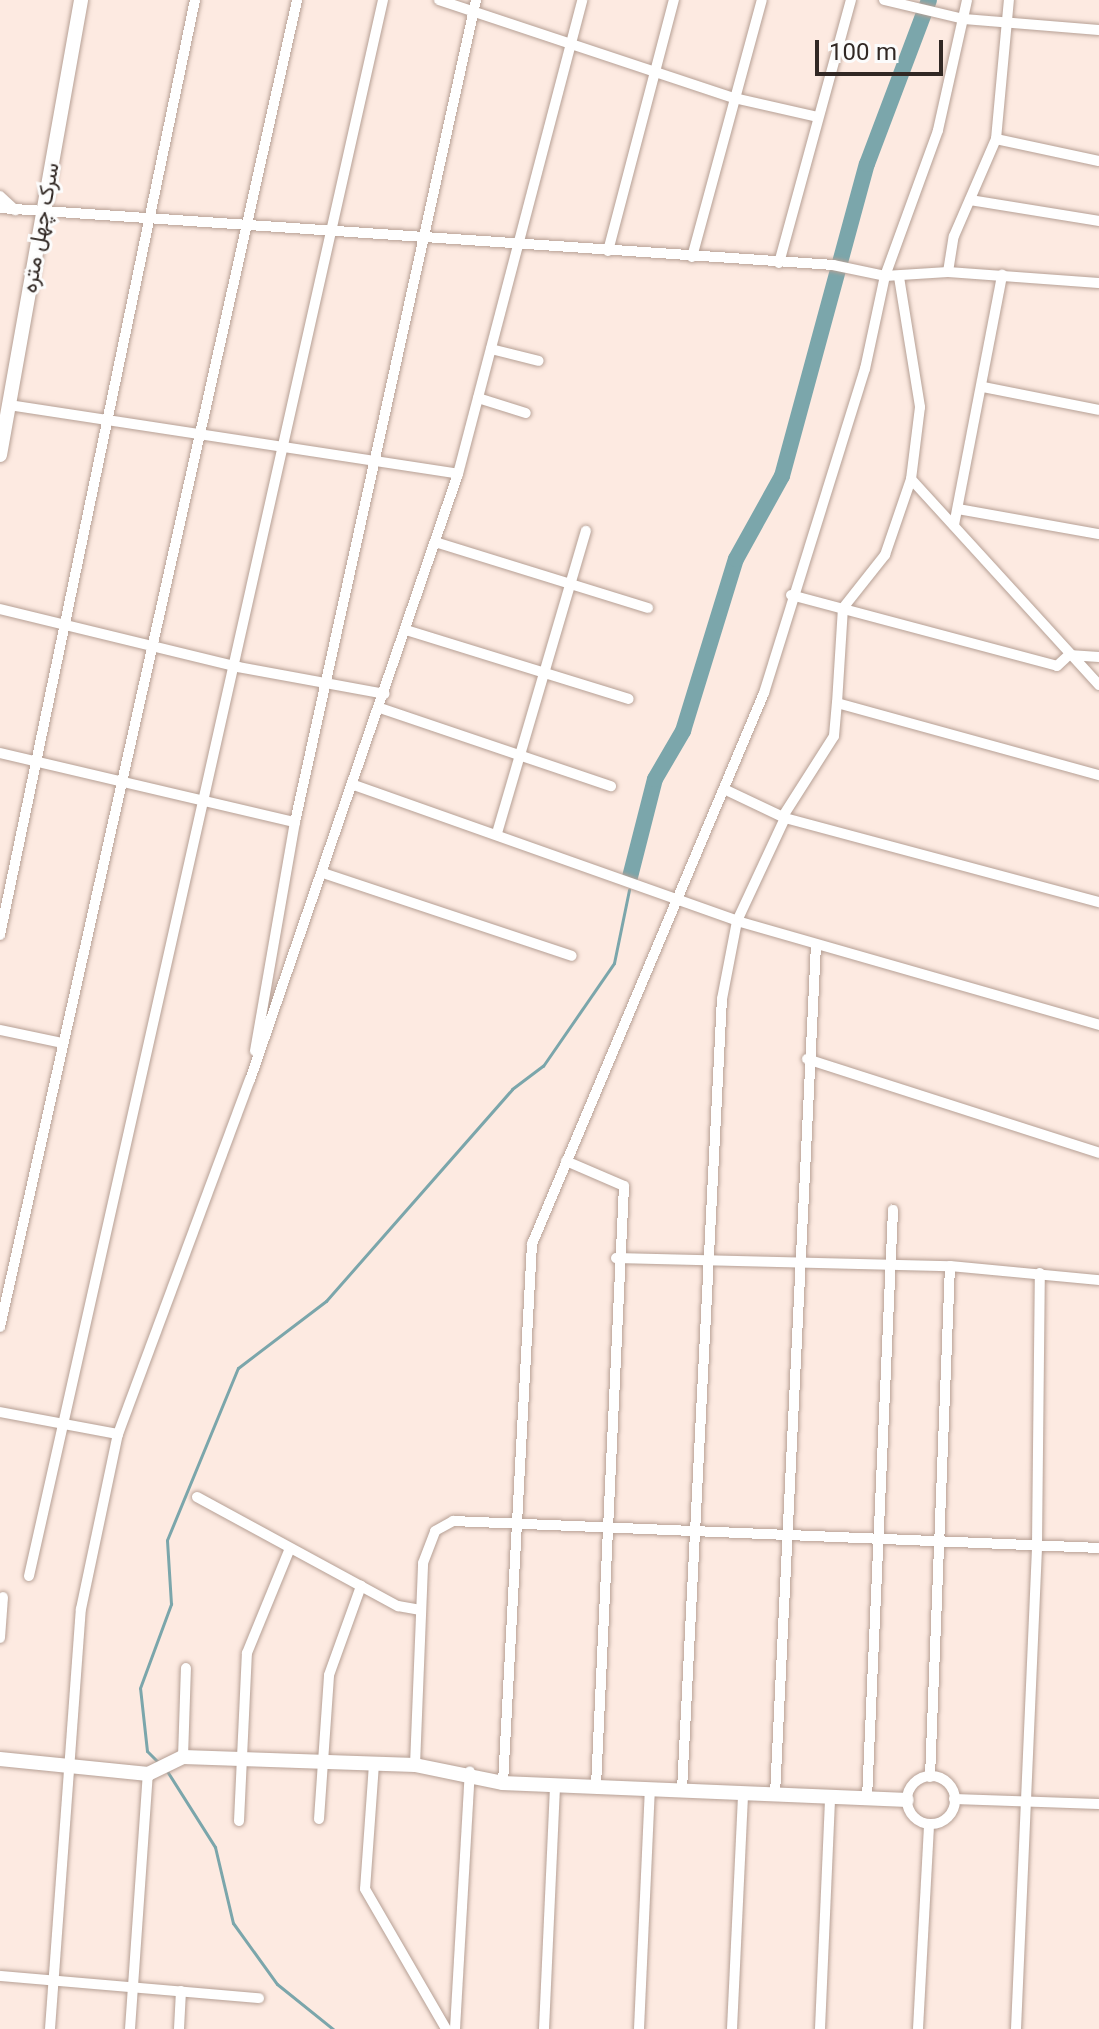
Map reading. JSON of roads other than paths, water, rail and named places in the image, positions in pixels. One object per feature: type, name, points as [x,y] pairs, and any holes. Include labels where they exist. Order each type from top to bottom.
[{"type":"street","name":"سرک چهل متره","points":[[0,455],[81,0]]},
{"type":"street","points":[[0,935],[62,624],[152,221],[195,0]]},
{"type":"street","points":[[0,1327],[242,229],[297,0]]},
{"type":"street","points":[[29,1576],[68,1425],[334,234],[383,0]]},
{"type":"street","points":[[439,0],[475,5],[569,45],[734,98],[818,117]]},
{"type":"street","points":[[50,2029],[81,1609],[118,1434],[250,1080],[354,785],[458,474],[582,0]]},
{"type":"street","points":[[608,251],[674,0]]},
{"type":"street","points":[[692,257],[762,0]]},
{"type":"street","points":[[779,263],[851,0]]},
{"type":"street","points":[[884,0],[964,19],[1099,30]]},
{"type":"street","points":[[503,1783],[532,1244],[726,790],[865,369],[885,276],[938,130],[967,0]]},
{"type":"street","points":[[948,272],[970,200],[996,139],[1009,0]]},
{"type":"street","points":[[250,1080],[295,822],[475,5]]},
{"type":"street","points":[[996,139],[1099,161]]},
{"type":"street","points":[[0,196],[15,210]]},
{"type":"street","points":[[970,200],[1099,221]]},
{"type":"street","points":[[0,208],[242,229],[425,236],[839,266],[899,277],[948,272],[1099,283]]},
{"type":"street","points":[[954,525],[983,387],[1002,275]]},
{"type":"street","points":[[682,1790],[722,999],[737,921],[785,816],[834,736],[843,608],[885,555],[911,479],[920,407],[899,277]]},
{"type":"street","points":[[491,349],[539,361]]},
{"type":"street","points":[[983,387],[1099,410]]},
{"type":"street","points":[[478,398],[526,413]]},
{"type":"street","points":[[9,405],[458,474]]},
{"type":"street","points":[[911,479],[1099,685]]},
{"type":"street","points":[[958,509],[1099,534]]},
{"type":"street","points":[[497,833],[586,531]]},
{"type":"street","points":[[435,542],[648,608]]},
{"type":"street","points":[[791,595],[1057,666],[1069,655],[1099,657]]},
{"type":"street","points":[[0,609],[238,667],[385,694]]},
{"type":"street","points":[[406,630],[629,699]]},
{"type":"street","points":[[837,703],[1099,775]]},
{"type":"street","points":[[380,708],[611,786]]},
{"type":"street","points":[[0,753],[295,822]]},
{"type":"street","points":[[354,785],[681,898],[737,921],[1099,1025]]},
{"type":"street","points":[[726,790],[785,816],[1099,902]]},
{"type":"street","points":[[323,873],[572,956]]},
{"type":"street","points":[[775,1795],[791,1535],[807,1059],[816,945]]},
{"type":"street","points":[[0,1030],[62,1043]]},
{"type":"street","points":[[807,1059],[1099,1153]]},
{"type":"street","points":[[566,1161],[624,1186],[616,1258],[596,1786]]},
{"type":"street","points":[[867,1799],[893,1210]]},
{"type":"street","points":[[616,1258],[950,1266],[1099,1280]]},
{"type":"street","points":[[930,1777],[936,1541],[950,1266]]},
{"type":"street","points":[[1016,2029],[1023,1801],[1037,1545],[1040,1273]]},
{"type":"street","points":[[0,1412],[118,1434]]},
{"type":"street","points":[[197,1497],[361,1586],[421,1610]]},
{"type":"street","points":[[415,1765],[423,1563],[435,1531],[453,1521],[1099,1548]]},
{"type":"street","points":[[239,1821],[247,1653],[290,1548]]},
{"type":"street","points":[[319,1819],[326,1762],[329,1675],[361,1586]]},
{"type":"street","points":[[0,1638],[3,1597]]},
{"type":"street","points":[[183,1757],[186,1668]]},
{"type":"street","points":[[0,1759],[69,1766],[157,1768],[183,1757],[415,1765],[470,1771],[503,1783],[907,1800]]},
{"type":"street","points":[[374,1764],[365,1889],[446,2029]]},
{"type":"street","points":[[130,2029],[157,1768]]},
{"type":"street","points":[[455,2029],[470,1771]]},
{"type":"street","points":[[930,1777],[948,1784],[954,1799],[945,1819],[929,1824],[913,1817],[907,1800],[914,1784],[930,1777]]},
{"type":"street","points":[[544,2029],[555,1785]]},
{"type":"street","points":[[639,2029],[650,1789]]},
{"type":"street","points":[[732,2029],[743,1793]]},
{"type":"street","points":[[820,2029],[830,1796]]},
{"type":"street","points":[[954,1799],[1099,1804]]},
{"type":"street","points":[[918,2029],[929,1824]]},
{"type":"street","points":[[0,1976],[259,1998]]},
{"type":"street","points":[[179,2029],[181,1991]]},
{"type":"waterway","points":[[630,877],[655,779],[683,731],[736,559],[782,476],[867,164],[929,0]]},
{"type":"waterway","points":[[159,1763],[147,1751],[140,1688],[171,1604],[167,1540],[238,1368],[326,1301],[512,1089],[543,1066],[614,963],[629,890]]},
{"type":"waterway","points":[[167,1771],[215,1847],[233,1923],[277,1984],[333,2029]]}]
